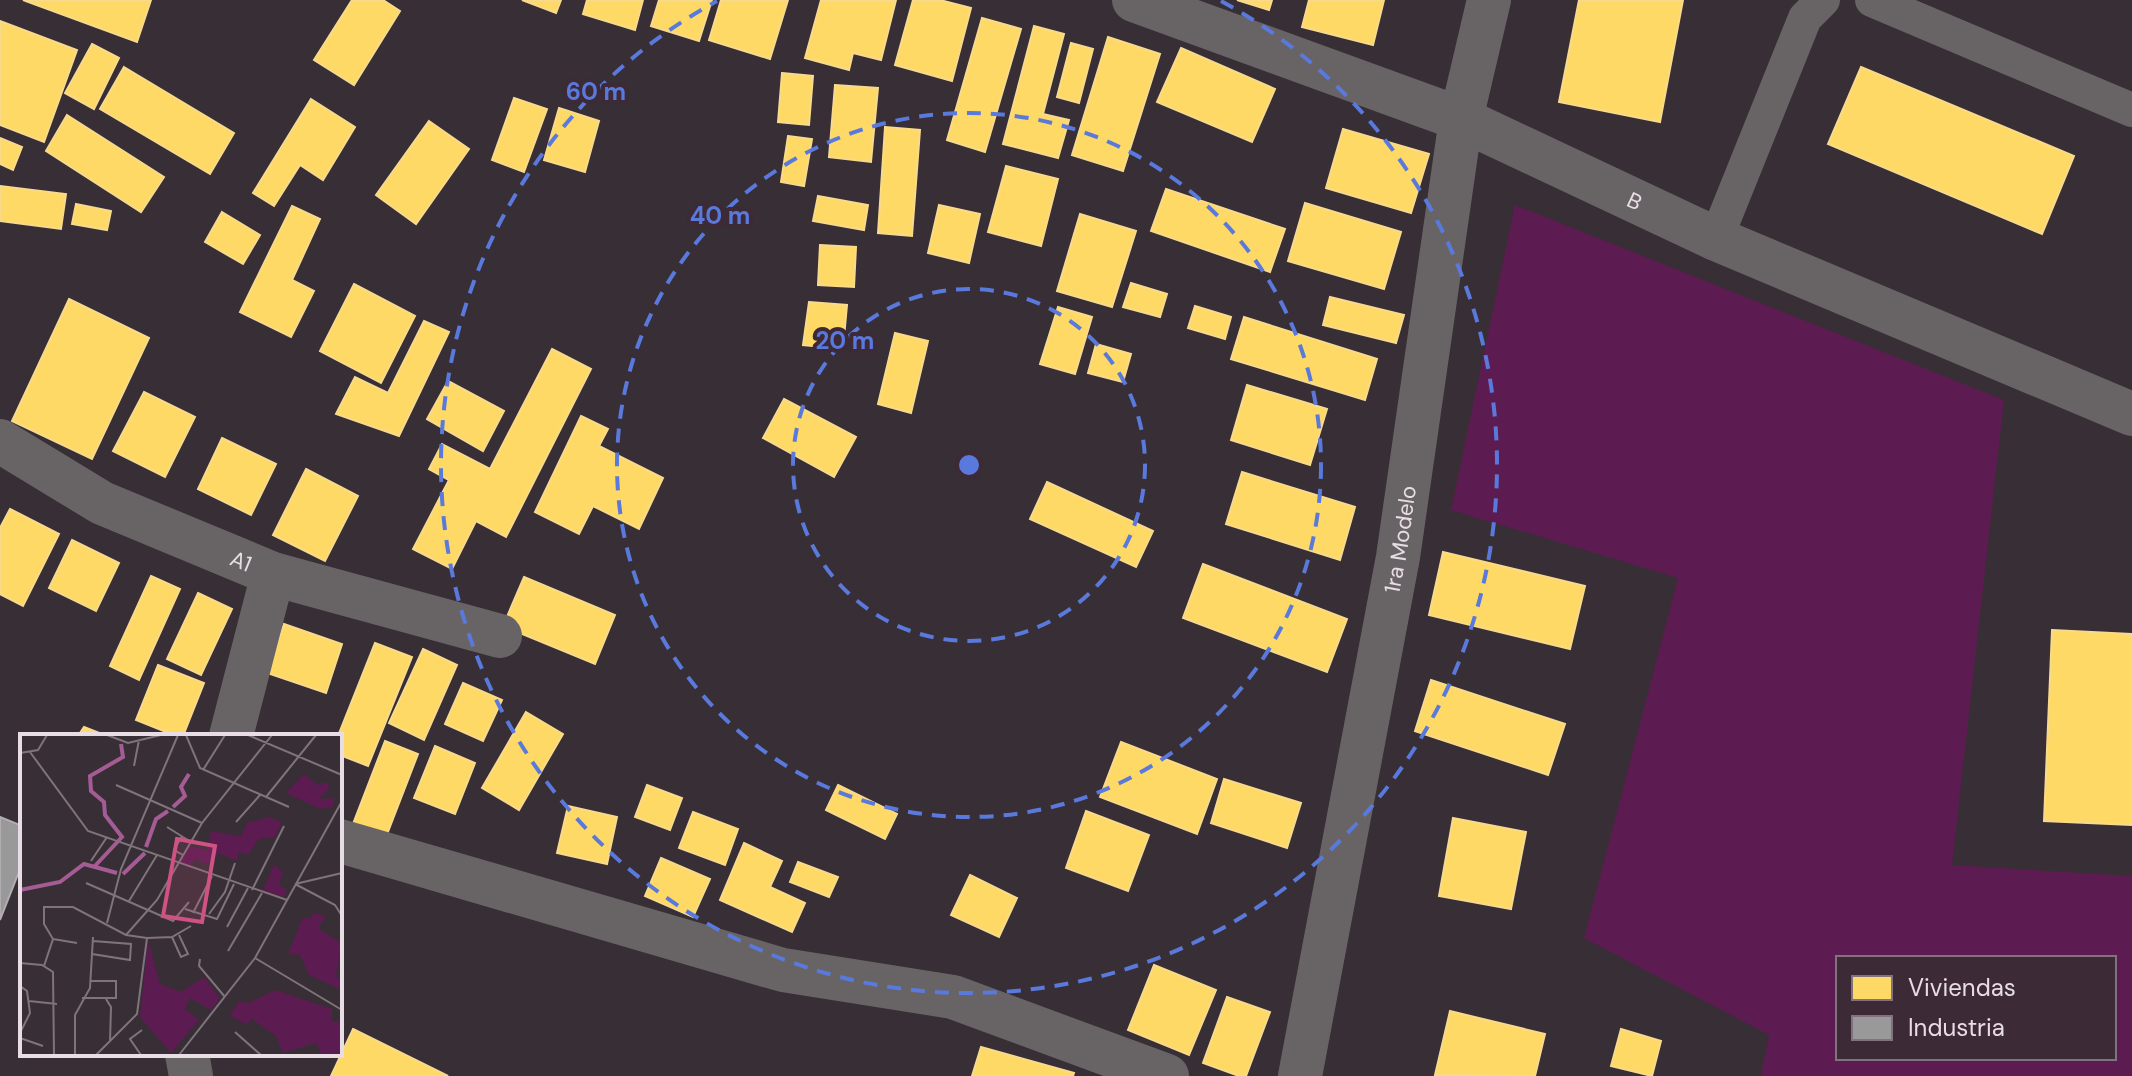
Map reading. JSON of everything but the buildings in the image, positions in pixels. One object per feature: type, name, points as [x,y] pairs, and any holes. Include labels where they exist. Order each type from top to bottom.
[{"type":"street","name":"B","points":[[1134,0],[1461,119],[1716,239],[2129,403]]},
{"type":"street","name":"1ra Modelo","points":[[1300,1076],[1398,557],[1461,119],[1489,0]]},
{"type":"street","name":"A1","points":[[0,441],[102,503],[273,574],[500,636]]},
{"type":"street","points":[[232,734],[273,574]]},
{"type":"street","points":[[342,842],[783,970],[953,997],[1167,1076]]},
{"type":"street","points":[[187,1056],[191,1076]]},
{"type":"lane","points":[[1716,239],[1805,18],[1823,0]]},
{"type":"lane","points":[[1872,0],[2132,110]]},
{"type":"shaded area","points":[[1515,205],[2004,400],[1952,865],[2132,876],[2132,1076],[1761,1076],[1769,1035],[1584,938],[1678,578],[1451,510]]}]
